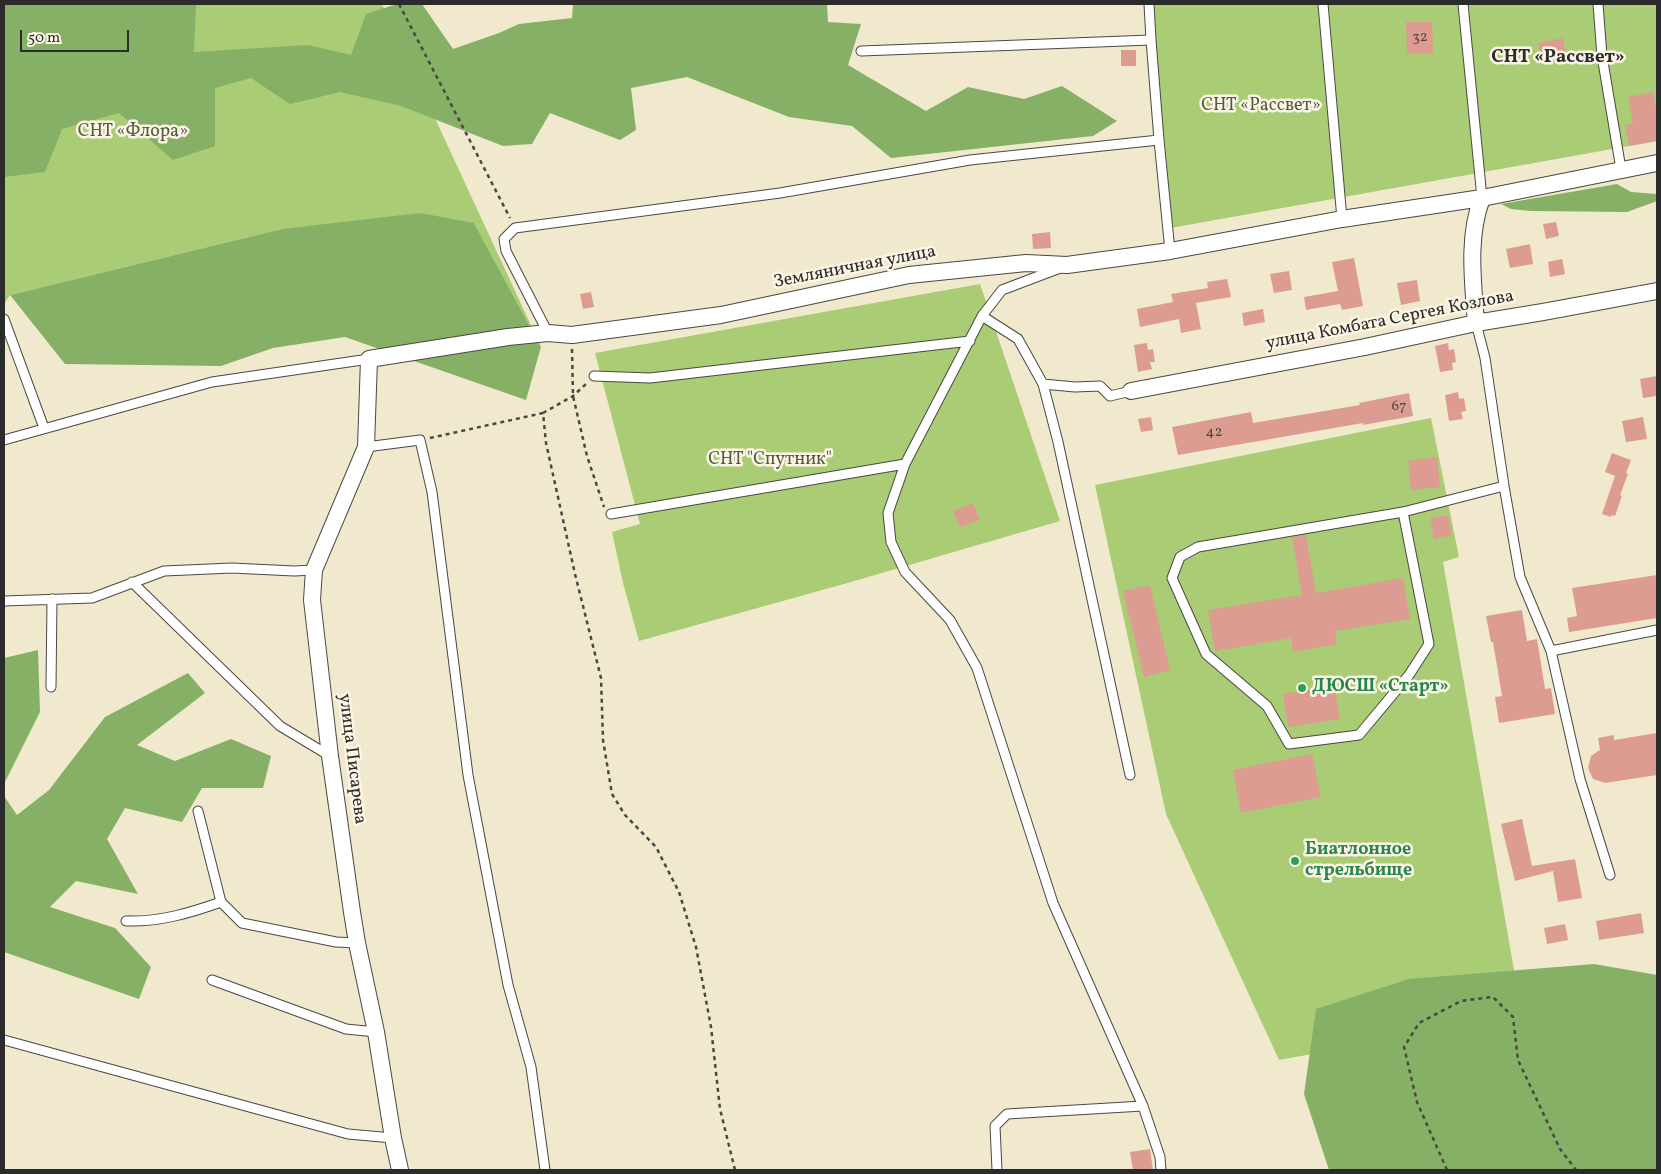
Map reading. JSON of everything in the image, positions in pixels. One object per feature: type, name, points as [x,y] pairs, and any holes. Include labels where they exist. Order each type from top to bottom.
[{"type":"street","name":"Земляничная улица","points":[[370,359],[508,337],[548,333],[572,335],[721,314],[909,275],[1026,263],[1067,265],[1170,251],[1342,220],[1482,198],[1657,163]]},
{"type":"street","points":[[1476,323],[1472,268],[1476,214],[1482,198]]},
{"type":"street","name":"улица Комбата Сергея Козлова","points":[[1131,391],[1365,347],[1476,323],[1657,291]]},
{"type":"street","name":"улица Писарева","points":[[370,359],[366,447],[314,570],[312,600],[330,756],[357,943],[376,1032],[400,1170]]},
{"type":"lane","points":[[1148,4],[1170,251]]},
{"type":"lane","points":[[1323,4],[1342,220]]},
{"type":"lane","points":[[1464,4],[1482,198]]},
{"type":"lane","points":[[1598,4],[1602,56],[1621,169]]},
{"type":"lane","points":[[861,51],[1150,40]]},
{"type":"lane","points":[[548,333],[506,251],[504,239],[515,228],[780,193],[970,160],[1159,140]]},
{"type":"lane","points":[[1067,265],[1002,290],[982,316],[905,464],[888,513],[891,542],[905,572],[950,620],[977,668],[1053,903],[1143,1106],[1160,1157],[1161,1170]]},
{"type":"lane","points":[[982,316],[1018,339],[1043,384],[1058,442],[1130,776]]},
{"type":"lane","points":[[4,319],[44,428]]},
{"type":"lane","points":[[1476,323],[1485,358],[1520,577],[1551,651],[1580,779],[1610,875]]},
{"type":"lane","points":[[594,376],[650,378],[970,341]]},
{"type":"lane","points":[[4,440],[212,382],[370,359]]},
{"type":"lane","points":[[1043,384],[1075,387],[1100,386],[1110,396],[1131,391]]},
{"type":"lane","points":[[366,447],[420,440],[432,492],[468,775],[508,985],[531,1067],[546,1170]]},
{"type":"lane","points":[[611,514],[905,464]]},
{"type":"lane","points":[[1403,512],[1428,644],[1409,675],[1359,735],[1289,744],[1267,706],[1206,654],[1172,578],[1180,557],[1198,547],[1403,512],[1504,486]]},
{"type":"lane","points":[[4,601],[92,598],[164,571],[232,568],[314,570]]},
{"type":"lane","points":[[132,582],[280,726],[330,756]]},
{"type":"lane","points":[[51,687],[52,599]]},
{"type":"lane","points":[[1551,651],[1657,630]]},
{"type":"lane","points":[[198,811],[221,902],[242,923],[336,942],[357,943]]},
{"type":"lane","points":[[126,921],[146,922],[191,912],[221,902]]},
{"type":"lane","points":[[212,980],[346,1029],[376,1032]]},
{"type":"lane","points":[[4,1040],[348,1134],[393,1138]]},
{"type":"lane","points":[[997,1170],[995,1126],[1007,1114],[1143,1106]]},
{"type":"path","points":[[399,4],[515,228]]},
{"type":"path","points":[[572,335],[573,396],[594,475],[606,512],[611,514]]},
{"type":"path","points":[[420,440],[543,413],[573,396],[594,376]]},
{"type":"path","points":[[543,413],[546,444],[574,574],[601,678],[603,740],[612,794],[625,815],[656,847],[679,892],[696,947],[711,1027],[720,1109],[735,1170]]},
{"type":"path","points":[[1447,1170],[1417,1102],[1404,1047],[1419,1023],[1461,1001],[1493,997],[1513,1017],[1518,1060],[1560,1149],[1576,1170]]},
{"type":"green space","name":"СНТ «Флора»","points":[[4,4],[382,4],[541,347],[474,223],[282,229],[10,295],[4,304]]},
{"type":"green space","points":[[4,4],[196,4],[194,52],[308,45],[351,55],[366,14],[397,4],[422,4],[453,49],[519,24],[572,18],[573,4],[827,4],[828,22],[861,24],[848,65],[926,111],[968,87],[1024,99],[1062,86],[1117,121],[1093,136],[891,158],[852,126],[789,117],[687,77],[631,88],[636,130],[620,140],[550,113],[532,144],[503,146],[401,106],[340,92],[290,104],[251,78],[215,88],[215,146],[173,160],[119,113],[62,129],[45,172],[4,177]]},
{"type":"green space","name":"СНТ «Рассвет»","points":[[1150,4],[1657,4],[1657,141],[1165,229]]},
{"type":"green space","points":[[1617,184],[1631,192],[1657,194],[1657,201],[1627,212],[1531,211],[1511,209],[1501,204]]},
{"type":"green space","points":[[420,213],[474,223],[541,347],[526,400],[345,337],[273,348],[221,366],[65,364],[10,295],[282,229]]},
{"type":"green space","name":"СНТ \"Спутник\"","points":[[980,284],[1060,521],[639,641],[623,583],[612,532],[640,524],[595,353]]},
{"type":"green space","name":"ДЮСШ «Старт»","points":[[1431,418],[1459,557],[1443,562],[1522,1016],[1279,1060],[1166,814],[1095,485]]},
{"type":"green space","points":[[38,650],[40,712],[4,784],[4,658]]},
{"type":"green space","points":[[188,673],[205,693],[137,745],[175,761],[231,739],[271,756],[263,788],[202,788],[182,822],[125,808],[107,839],[138,894],[76,881],[50,907],[115,928],[151,967],[139,999],[4,952],[4,796],[17,815],[49,790],[105,717]]},
{"type":"green space","points":[[1594,964],[1657,975],[1657,1170],[1329,1170],[1304,1094],[1316,1009],[1409,979]]},
{"type":"building","points":[[1406,22],[1432,22],[1433,53],[1407,54]]},
{"type":"building","points":[[1563,38],[1566,54],[1541,59],[1538,43]]},
{"type":"building","points":[[1121,50],[1136,50],[1136,66],[1121,66]]},
{"type":"building","points":[[1653,92],[1657,116],[1657,141],[1629,146],[1625,125],[1633,124],[1628,97]]},
{"type":"building","points":[[1556,222],[1559,236],[1546,239],[1543,224]]},
{"type":"building","points":[[1050,232],[1051,248],[1033,249],[1032,234]]},
{"type":"building","points":[[1530,244],[1533,264],[1510,268],[1506,249]]},
{"type":"building","points":[[1354,258],[1363,306],[1342,310],[1340,304],[1306,310],[1304,297],[1338,291],[1332,262]]},
{"type":"building","points":[[1562,259],[1565,274],[1550,277],[1548,262]]},
{"type":"building","points":[[1289,271],[1292,290],[1274,293],[1270,274]]},
{"type":"building","points":[[1227,279],[1231,297],[1196,303],[1201,329],[1181,333],[1179,319],[1140,327],[1137,309],[1173,302],[1171,294],[1208,288],[1207,282]]},
{"type":"building","points":[[1417,280],[1420,301],[1401,305],[1397,283]]},
{"type":"building","points":[[591,292],[594,307],[583,309],[580,294]]},
{"type":"building","points":[[1263,309],[1265,322],[1244,326],[1242,313]]},
{"type":"building","points":[[1147,343],[1148,350],[1153,349],[1155,362],[1150,362],[1152,369],[1138,372],[1134,345]]},
{"type":"building","points":[[1448,343],[1449,350],[1454,349],[1456,362],[1452,363],[1453,370],[1440,372],[1435,346]]},
{"type":"building","points":[[1657,376],[1657,396],[1643,398],[1640,379]]},
{"type":"building","points":[[1458,392],[1459,399],[1464,398],[1466,411],[1461,412],[1463,419],[1449,421],[1445,395]]},
{"type":"building","points":[[1409,393],[1413,416],[1178,455],[1172,427],[1251,412],[1253,423],[1360,405],[1359,403]]},
{"type":"building","points":[[1151,417],[1153,430],[1141,432],[1138,419]]},
{"type":"building","points":[[1643,417],[1647,439],[1626,442],[1622,421]]},
{"type":"building","points":[[1612,453],[1631,460],[1615,516],[1612,515],[1611,517],[1602,514],[1615,476],[1605,472]]},
{"type":"building","points":[[1437,457],[1440,487],[1411,490],[1408,461]]},
{"type":"building","points":[[973,503],[980,520],[960,527],[953,511]]},
{"type":"building","points":[[1448,515],[1452,535],[1434,539],[1430,518]]},
{"type":"building","points":[[1306,535],[1316,593],[1403,578],[1410,619],[1335,631],[1337,644],[1293,652],[1291,638],[1215,651],[1208,610],[1302,595],[1292,537]]},
{"type":"building","points":[[1657,575],[1657,618],[1569,632],[1567,618],[1577,616],[1572,588]]},
{"type":"building","points":[[1150,585],[1170,670],[1144,677],[1123,591]]},
{"type":"building","points":[[1522,610],[1527,641],[1537,639],[1545,689],[1551,688],[1555,714],[1499,723],[1495,697],[1502,696],[1493,642],[1491,642],[1486,616]]},
{"type":"building","points":[[1334,686],[1340,719],[1288,727],[1283,694]]},
{"type":"building","points":[[1657,733],[1657,775],[1605,783],[1593,779],[1588,768],[1591,756],[1600,750],[1598,738],[1614,735],[1614,740]]},
{"type":"building","points":[[1312,754],[1321,797],[1241,813],[1233,770]]},
{"type":"building","points":[[1522,819],[1532,866],[1575,859],[1582,898],[1558,902],[1553,871],[1515,881],[1501,824]]},
{"type":"building","points":[[1641,913],[1644,933],[1599,940],[1596,921]]},
{"type":"building","points":[[1565,924],[1568,940],[1547,944],[1544,928]]},
{"type":"building","points":[[1150,1149],[1153,1170],[1133,1170],[1130,1152]]},
{"type":"place","name":"ДЮСШ «Старт»","points":[[1302,688]]},
{"type":"place","name":"Биатлонное стрельбище","points":[[1295,861]]},
{"type":"district","name":"СНТ «Рассвет»","points":[[1558,59]]}]
